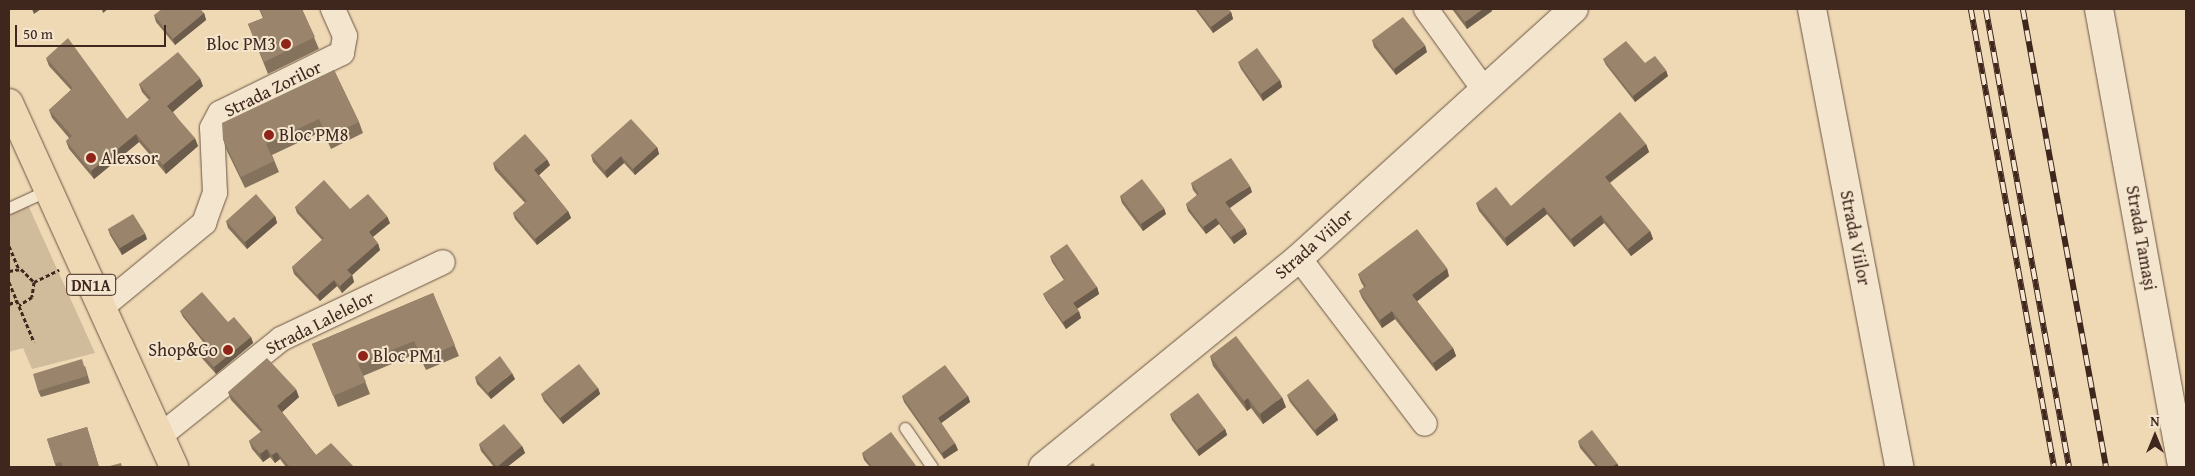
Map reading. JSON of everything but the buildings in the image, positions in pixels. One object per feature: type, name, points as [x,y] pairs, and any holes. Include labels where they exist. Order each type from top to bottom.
[{"type":"main road","name":"Strada Viilor","points":[[1043,467],[1299,258],[1574,9]]},
{"type":"main road","name":"Strada Viilor","points":[[1812,9],[1899,467]]},
{"type":"main road","name":"Strada Tamași","points":[[2099,9],[2182,467]]},
{"type":"main road","name":"DN1A","points":[[9,103],[174,467]]},
{"type":"street","name":"Strada Zorilor","points":[[101,308],[204,223],[215,193],[212,128],[220,113],[342,53],[345,36],[333,9]]},
{"type":"street","points":[[1426,9],[1485,91]]},
{"type":"street","points":[[1299,258],[1425,424]]},
{"type":"street","name":"Strada Lalelelor","points":[[160,436],[281,339],[443,262]]},
{"type":"lane","points":[[9,208],[48,190]]},
{"type":"lane","points":[[905,428],[932,467]]},
{"type":"path","points":[[9,246],[19,269]]},
{"type":"path","points":[[9,271],[19,269],[29,274],[35,290],[18,305]]},
{"type":"path","points":[[9,282],[34,342]]},
{"type":"path","points":[[9,304],[17,301]]},
{"type":"shaded area","points":[[28,205],[95,353],[32,369],[23,348],[9,352],[9,214]]},
{"type":"railway","points":[[1971,9],[2054,467]]},
{"type":"railway","points":[[1986,9],[2069,467]]},
{"type":"railway","points":[[2023,9],[2106,467]]},
{"type":"place","name":"Bloc PM3","points":[[286,44]]},
{"type":"place","name":"Bloc PM8","points":[[269,135]]},
{"type":"place","name":"Alexsor","points":[[91,158]]},
{"type":"place","name":"Shop&Go","points":[[228,350]]},
{"type":"place","name":"Bloc PM1","points":[[363,356]]}]
